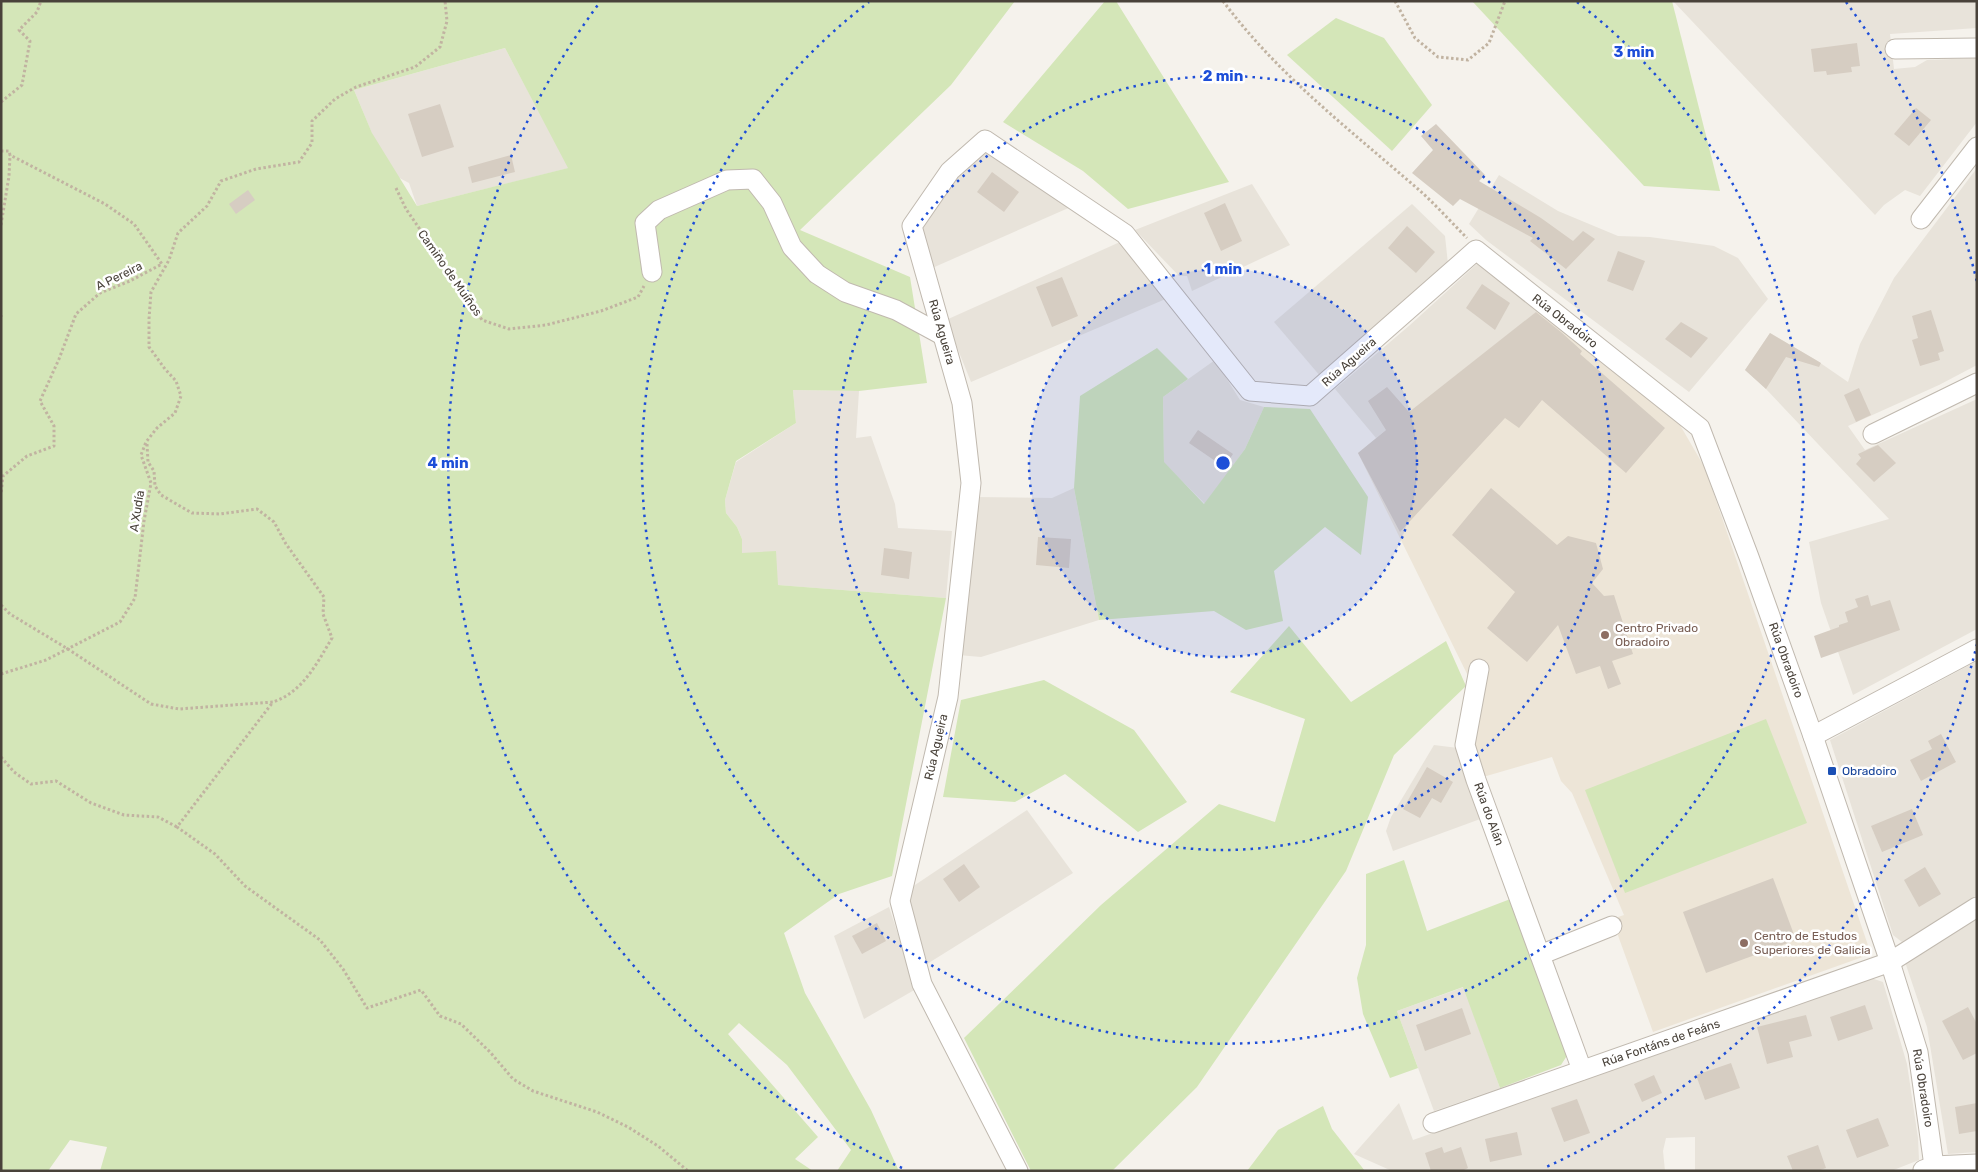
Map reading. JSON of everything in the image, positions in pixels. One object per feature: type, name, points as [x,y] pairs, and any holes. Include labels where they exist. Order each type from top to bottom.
[{"type":"street","points":[[1894,49],[1977,48]]},
{"type":"street","name":"Rúa Agueira","points":[[1018,1171],[922,984],[900,901],[948,697],[971,483],[962,404],[912,226],[950,171],[985,140],[1125,234],[1250,391],[1310,396],[1476,250]]},
{"type":"street","points":[[1921,220],[1977,146]]},
{"type":"street","points":[[652,272],[645,223],[659,210],[727,180],[753,179],[772,203],[792,247],[817,274],[845,292],[896,310],[942,335]]},
{"type":"street","name":"Rúa Obradoiro","points":[[1476,250],[1700,428],[1749,557],[1813,736],[1890,962],[1918,1052],[1930,1169]]},
{"type":"street","points":[[1873,434],[1977,383]]},
{"type":"street","points":[[1813,736],[1977,649]]},
{"type":"street","name":"Rúa do Alán","points":[[1479,669],[1465,745],[1476,780],[1582,1070]]},
{"type":"street","name":"Rúa Fontáns de Feáns","points":[[1433,1123],[1890,962],[1977,907]]},
{"type":"street","points":[[1540,955],[1612,926]]},
{"type":"street","points":[[1930,1169],[1977,1164]]},
{"type":"path","points":[[1,102],[22,85],[30,41],[19,30],[37,12],[40,1]]},
{"type":"path","points":[[1,605],[10,614],[68,649],[151,704],[179,709],[273,702],[285,698],[311,674],[332,638],[323,614],[324,597],[286,544],[274,522],[257,509],[220,514],[192,513],[161,495],[155,486],[154,471],[148,462],[146,442],[157,428],[175,413],[181,396],[176,381],[149,347],[148,319],[151,292],[162,272],[163,266],[169,260],[178,233],[206,206],[222,181],[256,169],[298,162],[312,143],[312,121],[335,99],[356,87],[415,67],[440,47],[447,21],[446,1]]},
{"type":"path","points":[[1223,1],[1262,50],[1366,146],[1419,191],[1469,240],[1476,250]]},
{"type":"path","points":[[1395,1],[1415,38],[1438,57],[1468,60],[1489,43],[1505,1]]},
{"type":"path","name":"A Pereira","points":[[1,151],[9,151],[10,154],[105,204],[134,224],[163,266],[100,293],[76,314],[40,401],[54,426],[54,446],[27,456],[3,476],[1,494]]},
{"type":"path","points":[[1,225],[9,176],[10,154]]},
{"type":"path","name":"Camiño de Muíños","points":[[396,188],[406,209],[482,320],[509,329],[546,325],[601,311],[638,297],[652,272]]},
{"type":"path","name":"A Xudía","points":[[1,674],[46,660],[120,622],[135,598],[144,521],[151,483],[141,455],[146,442]]},
{"type":"path","points":[[177,827],[273,702]]},
{"type":"path","points":[[1,757],[14,772],[31,784],[56,781],[91,803],[124,815],[158,817],[177,827],[215,854],[245,886],[320,940],[343,969],[367,1008],[420,990],[440,1016],[460,1024],[490,1052],[513,1078],[533,1091],[597,1112],[628,1127],[658,1146],[688,1171]]},
{"type":"shaded area","points":[[1673,1],[1977,1],[1977,28],[1890,34],[1894,69],[1915,67],[1927,60],[1977,58],[1977,122],[1920,196],[1905,190],[1884,205],[1875,215]]},
{"type":"shaded area","points":[[505,48],[569,168],[417,206],[409,183],[388,172],[354,90]]},
{"type":"shaded area","points":[[986,150],[1073,206],[930,269],[922,233],[925,220],[973,156]]},
{"type":"shaded area","points":[[1977,168],[1977,365],[1939,385],[1848,426],[1865,450],[1977,399],[1977,629],[1853,695],[1821,603],[1809,542],[1889,519],[1766,389],[1745,370],[1770,333],[1816,360],[1848,382],[1860,344],[1894,278]]},
{"type":"shaded area","points":[[1499,175],[1558,211],[1618,236],[1650,237],[1714,246],[1738,258],[1768,299],[1689,392],[1486,240],[1469,224]]},
{"type":"shaded area","points":[[1252,184],[1290,245],[1192,291],[1187,276],[1179,276],[1135,230]]},
{"type":"shaded area","points":[[1412,204],[1445,236],[1448,264],[1321,377],[1274,322]]},
{"type":"shaded area","points":[[1120,242],[1168,298],[971,382],[946,320]]},
{"type":"shaded area","points":[[1479,262],[1538,311],[1376,438],[1335,389],[1410,325]]},
{"type":"shaded area","name":"Centro Privado Obradoiro","points":[[1538,311],[1673,413],[1705,468],[1871,954],[1653,1032],[1612,919],[1624,915],[1572,793],[1561,781],[1552,757],[1483,777],[1472,752],[1473,686],[1358,453]]},
{"type":"shaded area","points":[[1215,360],[1240,400],[1264,407],[1245,449],[1205,504],[1164,463],[1163,397]]},
{"type":"shaded area","points":[[793,390],[859,391],[856,438],[871,436],[895,504],[898,528],[952,531],[946,598],[777,585],[742,553],[742,539],[737,527],[726,513],[725,500],[736,462],[796,423]]},
{"type":"shaded area","points":[[1074,488],[1099,620],[981,657],[958,655],[975,497],[1052,498]]},
{"type":"shaded area","points":[[1977,661],[1977,895],[1902,942],[1893,935],[1830,740]]},
{"type":"shaded area","points":[[1434,745],[1458,748],[1483,818],[1393,851],[1386,831],[1391,817]]},
{"type":"shaded area","points":[[1027,810],[1073,873],[927,964],[909,898],[909,889]]},
{"type":"shaded area","points":[[889,907],[916,989],[864,1019],[834,936]]},
{"type":"shaded area","points":[[1977,916],[1977,1152],[1948,1154],[1927,1027],[1905,962]]},
{"type":"shaded area","points":[[1871,978],[1883,982],[1907,1064],[1918,1138],[1919,1160],[1891,1171],[1695,1171],[1695,1137],[1666,1138],[1663,1151],[1665,1171],[1392,1171],[1354,1154],[1399,1103],[1413,1140]]},
{"type":"shaded area","points":[[1464,987],[1500,1088],[1434,1111],[1397,1011]]},
{"type":"green space","points":[[1,1],[1015,1],[951,85],[800,230],[910,277],[927,383],[859,391],[793,390],[796,423],[736,461],[725,500],[726,513],[737,527],[742,539],[742,553],[776,551],[778,585],[946,598],[892,876],[839,894],[784,933],[805,993],[871,1110],[898,1169],[902,1171],[837,1171],[851,1150],[787,1065],[739,1023],[728,1034],[818,1137],[795,1159],[813,1171],[100,1171],[107,1147],[70,1140],[48,1171],[1,1171]],"holes":[[[505,48],[568,168],[417,206],[372,133],[354,90]]]},
{"type":"green space","points":[[1105,1],[1116,1],[1229,182],[1128,209],[1083,171],[1003,122]]},
{"type":"green space","points":[[1472,1],[1672,1],[1720,191],[1644,186]]},
{"type":"green space","points":[[1336,18],[1384,38],[1432,105],[1392,151],[1287,55]]},
{"type":"green space","points":[[1157,348],[1188,379],[1163,397],[1164,462],[1204,504],[1245,449],[1264,407],[1310,409],[1368,497],[1361,555],[1325,527],[1274,571],[1283,621],[1246,630],[1214,611],[1099,620],[1074,488],[1080,396]]},
{"type":"green space","points":[[1289,626],[1351,702],[1446,641],[1466,686],[1394,755],[1346,871],[1197,1087],[1112,1171],[1031,1171],[964,1038],[1101,905],[1219,804],[1275,822],[1305,719],[1230,692]]},
{"type":"green space","points":[[1044,680],[1134,730],[1187,802],[1138,832],[1065,774],[1015,802],[943,797],[961,700]]},
{"type":"green space","points":[[1766,719],[1807,823],[1625,893],[1585,790]]},
{"type":"green space","points":[[1404,860],[1427,931],[1513,898],[1568,1054],[1561,1065],[1500,1088],[1463,987],[1397,1011],[1418,1068],[1390,1078],[1363,1014],[1357,978],[1366,945],[1366,874]]},
{"type":"green space","points":[[1323,1106],[1332,1129],[1365,1171],[1247,1171],[1278,1130]]},
{"type":"building","points":[[1857,43],[1860,66],[1851,67],[1852,72],[1827,75],[1826,71],[1814,72],[1811,49]]},
{"type":"building","points":[[440,104],[454,147],[422,157],[408,114]]},
{"type":"building","points":[[1916,108],[1931,120],[1909,146],[1894,134]]},
{"type":"building","points":[[1436,124],[1485,175],[1479,181],[1541,218],[1573,241],[1583,231],[1595,239],[1566,269],[1530,241],[1533,238],[1460,199],[1453,206],[1412,173],[1433,150],[1421,136]]},
{"type":"building","points":[[511,155],[515,172],[472,183],[468,167]]},
{"type":"building","points":[[992,172],[1019,192],[1004,212],[977,192]]},
{"type":"building","points":[[248,190],[255,200],[236,214],[229,204]]},
{"type":"building","points":[[1225,203],[1242,241],[1221,251],[1204,213]]},
{"type":"building","points":[[1407,226],[1435,252],[1416,273],[1388,248]]},
{"type":"building","points":[[1618,251],[1645,261],[1633,291],[1607,281]]},
{"type":"building","points":[[1062,277],[1078,316],[1052,327],[1036,287]]},
{"type":"building","points":[[1482,284],[1510,303],[1495,330],[1466,308]]},
{"type":"building","points":[[1931,310],[1944,351],[1938,353],[1940,360],[1920,366],[1912,340],[1918,338],[1912,316]]},
{"type":"building","points":[[1536,312],[1561,332],[1582,351],[1580,354],[1665,428],[1626,473],[1542,400],[1519,428],[1505,418],[1400,532],[1358,453],[1386,430],[1368,401],[1387,387],[1409,412]]},
{"type":"building","points":[[1681,322],[1708,338],[1691,358],[1665,339]]},
{"type":"building","points":[[1770,333],[1821,363],[1819,367],[1786,357],[1766,389],[1745,370]]},
{"type":"building","points":[[1859,388],[1871,415],[1856,422],[1844,395]]},
{"type":"building","points":[[1198,430],[1233,454],[1224,467],[1189,443]]},
{"type":"building","points":[[1878,445],[1896,463],[1874,482],[1856,464],[1861,458],[1858,454]]},
{"type":"building","points":[[1491,488],[1557,545],[1568,536],[1596,543],[1603,569],[1592,583],[1604,596],[1614,595],[1633,654],[1612,661],[1621,684],[1608,689],[1600,666],[1576,674],[1558,625],[1527,662],[1487,628],[1515,592],[1452,535]]},
{"type":"building","points":[[1038,537],[1071,539],[1069,568],[1036,565]]},
{"type":"building","points":[[884,548],[912,552],[909,579],[881,575]]},
{"type":"building","points":[[1868,595],[1871,606],[1890,600],[1900,630],[1821,658],[1814,636],[1848,622],[1845,612],[1858,607],[1855,599]]},
{"type":"building","points":[[1941,734],[1956,762],[1921,781],[1910,760],[1932,749],[1928,741]]},
{"type":"building","points":[[1427,767],[1453,782],[1441,803],[1432,798],[1420,818],[1403,809]]},
{"type":"building","points":[[1912,809],[1923,835],[1882,852],[1871,826]]},
{"type":"building","points":[[964,864],[980,887],[959,902],[943,879]]},
{"type":"building","points":[[1925,867],[1941,894],[1919,907],[1904,880]]},
{"type":"building","points":[[1773,878],[1796,940],[1706,973],[1683,912]]},
{"type":"building","points":[[877,923],[886,941],[862,954],[852,936]]},
{"type":"building","points":[[1865,1005],[1873,1029],[1838,1041],[1830,1017]]},
{"type":"building","points":[[1968,1007],[1977,1024],[1977,1053],[1963,1060],[1942,1021]]},
{"type":"building","points":[[1462,1008],[1471,1034],[1425,1051],[1416,1025]]},
{"type":"building","points":[[1806,1015],[1812,1036],[1789,1042],[1793,1057],[1767,1064],[1757,1027]]},
{"type":"building","points":[[1731,1063],[1740,1088],[1705,1100],[1696,1075]]},
{"type":"building","points":[[1654,1075],[1662,1093],[1642,1102],[1634,1084]]},
{"type":"building","points":[[1577,1099],[1590,1133],[1564,1142],[1551,1108]]},
{"type":"building","points":[[1977,1103],[1977,1131],[1959,1134],[1955,1107]]},
{"type":"building","points":[[1878,1118],[1889,1146],[1857,1158],[1846,1130]]},
{"type":"building","points":[[1517,1132],[1522,1155],[1490,1162],[1485,1139]]},
{"type":"building","points":[[1818,1145],[1826,1168],[1817,1171],[1793,1171],[1787,1156]]},
{"type":"building","points":[[1442,1147],[1444,1153],[1461,1147],[1468,1168],[1462,1171],[1431,1171],[1425,1153]]},
{"type":"place","name":"Centro Privado Obradoiro","points":[[1605,635]]},
{"type":"place","name":"Obradoiro","points":[[1832,771]]},
{"type":"place","name":"Centro de Estudos Superiores de Galicia","points":[[1744,943]]}]
